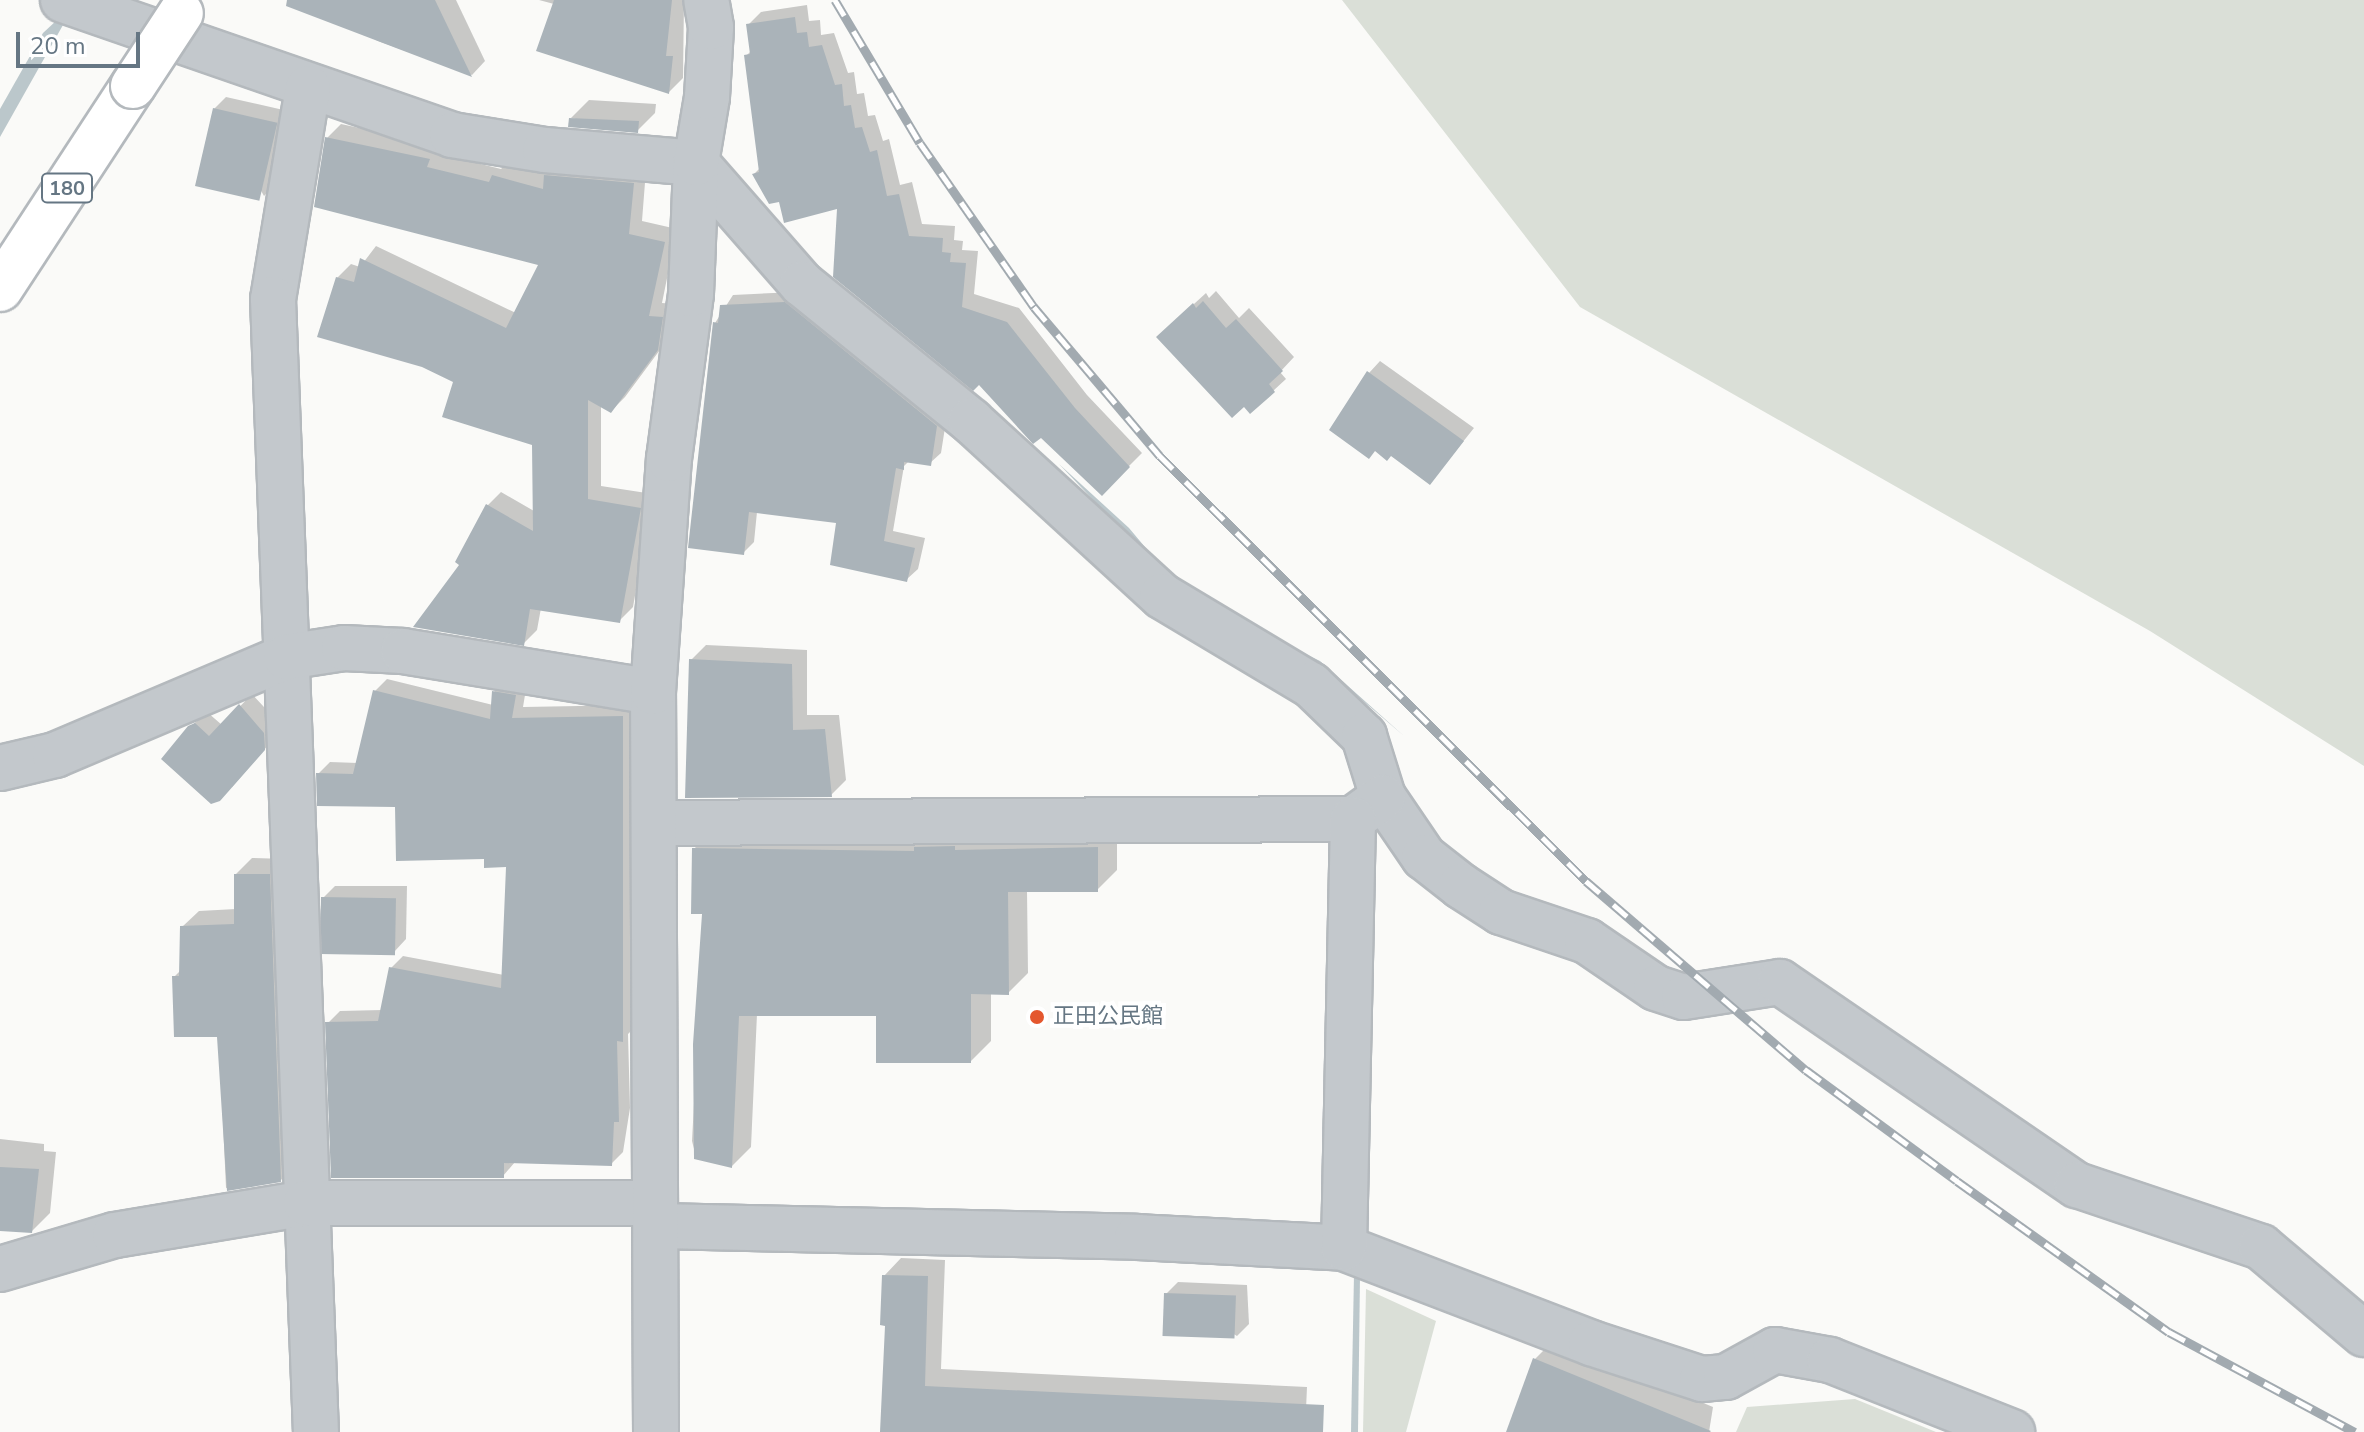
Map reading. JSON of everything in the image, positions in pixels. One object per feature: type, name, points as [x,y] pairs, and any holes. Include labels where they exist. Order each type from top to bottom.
[{"type":"highway","name":"180","points":[[0,289],[185,7]]},
{"type":"street","points":[[63,0],[308,88],[452,135],[545,150],[696,163],[802,284],[971,421],[1162,596],[1311,685],[1364,736],[1368,808],[1344,1248]]},
{"type":"street","points":[[656,1432],[653,692],[669,459],[691,294],[696,163],[711,27],[706,0]]},
{"type":"street","points":[[308,88],[273,299],[316,1432]]},
{"type":"street","points":[[0,768],[55,755],[286,657],[344,648],[403,651],[653,692]]},
{"type":"street","points":[[654,823],[1368,808],[1424,857],[1501,912],[1587,941],[1656,988],[1684,997],[1780,982],[2077,1185],[2261,1247],[2364,1334]]},
{"type":"street","points":[[0,1269],[115,1235],[306,1203],[656,1215],[1344,1248],[1591,1343],[1702,1379],[1726,1377],[1775,1350],[1789,1352],[1830,1360],[2012,1432]]},
{"type":"shaded area","points":[[1342,0],[2364,0],[2364,766],[2150,631],[1580,307]]},
{"type":"shaded area","points":[[57,20],[63,25],[0,137],[0,109],[43,33]]},
{"type":"shaded area","points":[[1059,464],[1129,528],[1171,578],[1246,625],[1320,661],[1404,736],[1319,663],[1212,611],[1159,569]]},
{"type":"shaded area","points":[[1354,1274],[1360,1276],[1358,1432],[1351,1432]]},
{"type":"shaded area","points":[[1366,1289],[1436,1321],[1406,1432],[1363,1432]]},
{"type":"shaded area","points":[[1855,1399],[1936,1432],[1736,1432],[1747,1407]]},
{"type":"building","points":[[287,0],[435,0],[472,77],[286,6]]},
{"type":"building","points":[[554,0],[672,0],[666,56],[673,56],[669,94],[536,51]]},
{"type":"building","points":[[795,17],[797,33],[807,32],[809,47],[822,45],[835,85],[842,84],[844,106],[851,105],[855,128],[862,127],[870,152],[877,150],[887,196],[899,194],[909,236],[943,238],[942,252],[951,253],[950,262],[966,263],[962,307],[1007,322],[1075,408],[1130,467],[1102,496],[1041,438],[1033,444],[979,385],[973,391],[833,277],[837,209],[784,223],[779,202],[769,204],[752,174],[759,172],[744,55],[750,54],[746,24]]},
{"type":"building","points":[[213,108],[277,123],[259,201],[195,186]]},
{"type":"building","points":[[569,118],[639,121],[638,133],[568,127]]},
{"type":"building","points":[[325,137],[430,159],[427,167],[489,182],[492,175],[543,189],[544,175],[634,183],[629,234],[665,242],[649,316],[663,317],[658,350],[611,413],[588,400],[588,499],[641,508],[620,623],[530,609],[524,646],[413,627],[459,565],[455,562],[486,504],[533,531],[532,445],[442,417],[453,382],[422,367],[317,337],[336,277],[354,282],[360,258],[506,328],[538,265],[314,207]]},
{"type":"building","points":[[1203,301],[1226,328],[1236,319],[1283,371],[1269,384],[1275,392],[1250,414],[1244,407],[1232,418],[1156,337],[1193,303],[1196,308]]},
{"type":"building","points":[[785,302],[937,426],[931,466],[904,462],[904,470],[896,468],[884,541],[915,548],[907,582],[830,565],[836,523],[749,512],[744,555],[688,548],[713,322],[718,323],[720,305]]},
{"type":"building","points":[[1367,371],[1464,441],[1430,485],[1391,456],[1387,461],[1375,451],[1369,459],[1329,430]]},
{"type":"building","points":[[689,659],[792,664],[793,730],[825,729],[832,797],[685,798]]},
{"type":"building","points":[[373,690],[490,719],[492,691],[516,695],[512,718],[623,716],[623,1042],[617,1041],[619,1122],[614,1122],[612,1166],[504,1163],[504,1178],[331,1178],[325,1022],[378,1021],[389,967],[501,988],[506,867],[484,868],[484,859],[396,861],[395,807],[317,806],[316,773],[353,774]]},
{"type":"building","points":[[239,704],[264,733],[265,750],[220,801],[211,804],[161,759],[188,726],[195,723],[209,736]]},
{"type":"building","points":[[955,846],[955,850],[1098,847],[1098,892],[1008,892],[1009,995],[971,994],[971,1063],[876,1063],[876,1016],[739,1016],[732,1168],[694,1159],[693,1044],[702,914],[691,914],[692,848],[914,851],[914,847]]},
{"type":"building","points":[[234,874],[270,874],[281,1182],[227,1191],[217,1037],[174,1037],[172,976],[179,976],[180,926],[234,924]]},
{"type":"building","points":[[321,897],[396,898],[395,955],[320,954]]},
{"type":"building","points":[[0,1167],[39,1169],[32,1233],[0,1231]]},
{"type":"building","points":[[882,1275],[928,1276],[925,1386],[1324,1405],[1323,1432],[880,1432],[885,1326],[880,1325]]},
{"type":"building","points":[[1164,1293],[1236,1296],[1234,1338],[1162,1336]]},
{"type":"building","points":[[1533,1358],[1711,1431],[1506,1432]]},
{"type":"railway","points":[[835,0],[920,143],[1034,307],[1160,456],[1586,881],[1806,1070],[1957,1181],[2169,1332],[2355,1432]]},
{"type":"place","name":"正田公民館","points":[[1037,1017]]}]
